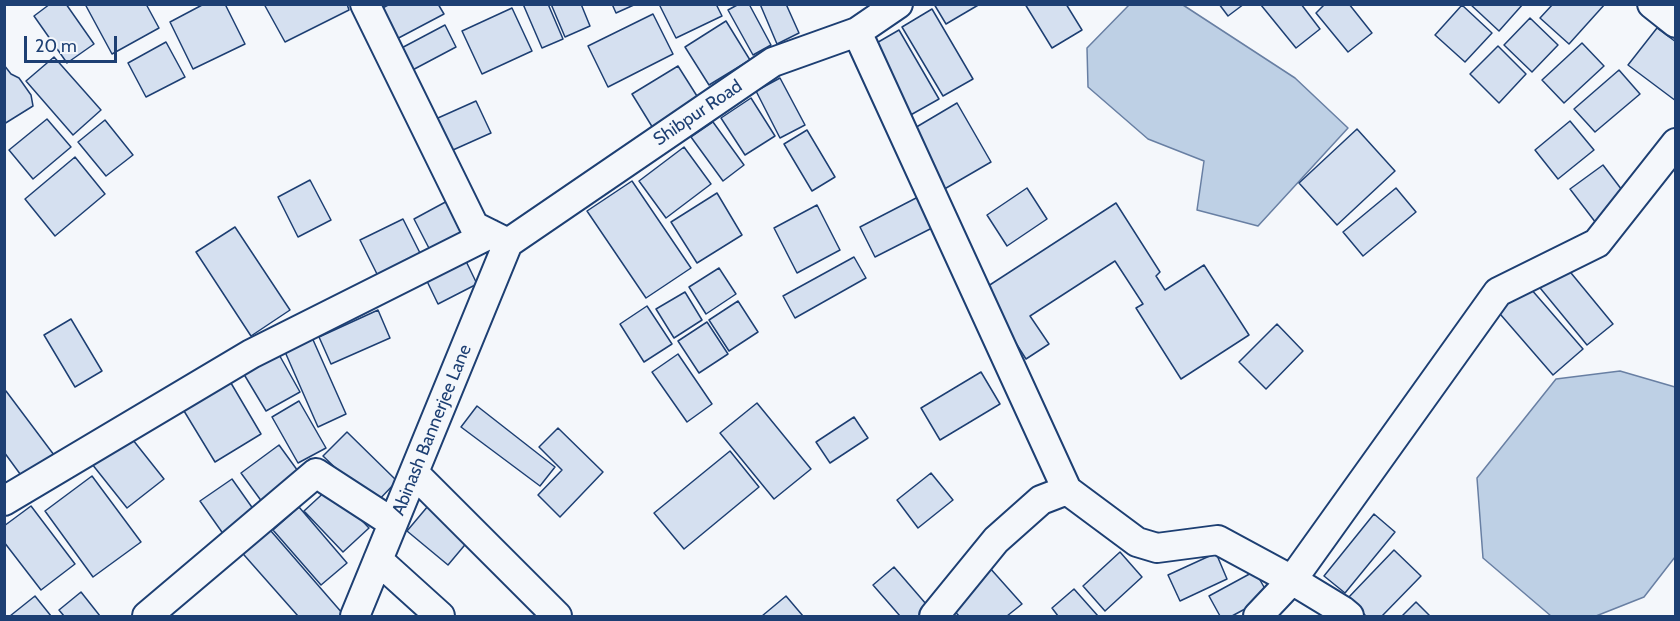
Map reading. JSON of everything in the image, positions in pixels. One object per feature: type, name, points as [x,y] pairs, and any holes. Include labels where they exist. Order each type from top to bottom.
[{"type":"street","name":"Shibpur Road","points":[[4,501],[251,354],[499,239],[773,62],[857,33],[898,4]]},
{"type":"street","points":[[1652,4],[1676,23]]},
{"type":"street","points":[[365,5],[474,226],[499,239]]},
{"type":"street","points":[[857,33],[1067,490],[1137,542],[1157,548],[1218,540],[1292,580],[1349,616]]},
{"type":"street","points":[[1258,616],[1292,580],[1498,292],[1597,243],[1676,143]]},
{"type":"street","name":"Abinash Bannerjee Lane","points":[[355,616],[414,473],[499,239]]},
{"type":"street","points":[[147,616],[316,473],[393,523]]},
{"type":"street","points":[[414,473],[557,616]]},
{"type":"street","points":[[934,616],[996,540],[1041,500],[1067,490]]},
{"type":"street","points":[[378,561],[440,616]]},
{"type":"water","points":[[1129,5],[1183,5],[1295,78],[1348,128],[1258,226],[1197,210],[1204,161],[1148,139],[1088,87],[1087,48]]},
{"type":"water","points":[[1620,371],[1675,387],[1675,557],[1644,597],[1596,616],[1551,616],[1483,558],[1477,478],[1556,379]]},
{"type":"building","points":[[50,4],[66,4],[94,44],[67,63],[34,16]]},
{"type":"building","points":[[85,4],[146,4],[159,28],[112,54]]},
{"type":"building","points":[[204,4],[225,4],[245,44],[193,69],[170,22]]},
{"type":"building","points":[[264,4],[347,4],[349,10],[285,42]]},
{"type":"building","points":[[390,4],[438,4],[444,14],[391,42],[375,12]]},
{"type":"building","points":[[523,4],[548,4],[563,39],[542,48]]},
{"type":"building","points":[[551,4],[581,4],[590,26],[565,37]]},
{"type":"building","points":[[612,4],[636,4],[616,13]]},
{"type":"building","points":[[659,4],[716,4],[722,16],[676,38]]},
{"type":"building","points":[[739,4],[749,4],[771,45],[753,55],[728,10]]},
{"type":"building","points":[[760,4],[786,4],[799,33],[777,44]]},
{"type":"building","points":[[934,4],[980,4],[946,24]]},
{"type":"building","points":[[1025,4],[1066,4],[1082,30],[1052,48]]},
{"type":"building","points":[[1219,4],[1244,4],[1228,16]]},
{"type":"building","points":[[1301,4],[1320,29],[1296,48],[1261,5]]},
{"type":"building","points":[[1325,4],[1349,4],[1372,33],[1348,52],[1316,13]]},
{"type":"building","points":[[1470,4],[1523,4],[1499,31]]},
{"type":"building","points":[[1553,4],[1605,4],[1569,44],[1540,18]]},
{"type":"building","points":[[1462,5],[1492,33],[1465,62],[1435,35]]},
{"type":"building","points":[[512,8],[532,51],[482,74],[462,31]]},
{"type":"building","points":[[932,9],[973,79],[943,96],[902,27]]},
{"type":"building","points":[[653,14],[673,54],[608,87],[588,46]]},
{"type":"building","points":[[1530,18],[1558,45],[1532,72],[1504,45]]},
{"type":"building","points":[[726,21],[750,60],[709,85],[685,47]]},
{"type":"building","points":[[445,25],[456,47],[405,74],[394,52]]},
{"type":"building","points":[[1657,28],[1676,42],[1676,101],[1628,65]]},
{"type":"building","points":[[899,30],[939,99],[907,117],[868,48]]},
{"type":"building","points":[[166,42],[185,77],[146,97],[128,63]]},
{"type":"building","points":[[1582,43],[1604,66],[1564,103],[1542,80]]},
{"type":"building","points":[[1498,46],[1526,74],[1499,103],[1470,74]]},
{"type":"building","points":[[54,57],[101,110],[73,135],[26,81]]},
{"type":"building","points":[[4,65],[11,74],[19,78],[31,95],[33,106],[4,124]]},
{"type":"building","points":[[678,66],[702,104],[656,133],[632,94]]},
{"type":"building","points":[[1619,70],[1640,94],[1595,132],[1574,109]]},
{"type":"building","points":[[780,78],[805,125],[780,138],[756,91]]},
{"type":"building","points":[[751,98],[775,136],[745,155],[721,118]]},
{"type":"building","points":[[476,101],[491,133],[444,154],[429,122]]},
{"type":"building","points":[[957,103],[991,162],[941,191],[908,132]]},
{"type":"building","points":[[47,119],[71,147],[33,179],[9,150]]},
{"type":"building","points":[[105,120],[133,155],[106,176],[78,142]]},
{"type":"building","points":[[1570,121],[1594,150],[1558,179],[1535,150]]},
{"type":"building","points":[[713,122],[744,165],[723,181],[691,137]]},
{"type":"building","points":[[1357,129],[1395,171],[1337,225],[1299,183]]},
{"type":"building","points":[[807,130],[835,177],[812,191],[784,144]]},
{"type":"building","points":[[684,147],[711,184],[666,218],[639,181]]},
{"type":"building","points":[[75,157],[105,194],[55,236],[25,199]]},
{"type":"building","points":[[1603,165],[1628,198],[1596,223],[1570,189]]},
{"type":"building","points":[[310,180],[331,220],[298,237],[278,197]]},
{"type":"building","points":[[632,181],[691,268],[646,298],[587,211]]},
{"type":"building","points":[[1027,188],[1047,219],[1007,246],[987,215]]},
{"type":"building","points":[[1396,188],[1416,212],[1363,256],[1343,232]]},
{"type":"building","points":[[717,193],[742,235],[697,263],[671,222]]},
{"type":"building","points":[[918,197],[934,227],[875,257],[860,227]]},
{"type":"building","points":[[451,199],[471,238],[434,258],[414,219]]},
{"type":"building","points":[[1116,203],[1160,272],[1156,276],[1165,290],[1204,265],[1249,335],[1181,379],[1136,308],[1143,304],[1115,261],[1030,316],[1049,344],[1026,359],[982,290]]},
{"type":"building","points":[[817,205],[840,250],[797,273],[774,228]]},
{"type":"building","points":[[403,219],[423,259],[380,280],[360,240]]},
{"type":"building","points":[[235,227],[290,310],[251,336],[196,252]]},
{"type":"building","points":[[463,255],[477,284],[438,304],[424,275]]},
{"type":"building","points":[[854,257],[866,278],[795,318],[783,296]]},
{"type":"building","points":[[1562,262],[1613,324],[1587,345],[1536,283]]},
{"type":"building","points":[[719,268],[736,294],[706,314],[689,287]]},
{"type":"building","points":[[1524,281],[1583,349],[1553,375],[1494,307]]},
{"type":"building","points":[[685,292],[702,320],[674,338],[656,309]]},
{"type":"building","points":[[738,301],[758,332],[729,351],[709,320]]},
{"type":"building","points":[[647,306],[672,344],[644,362],[620,324]]},
{"type":"building","points":[[378,310],[390,338],[331,364],[319,337]]},
{"type":"building","points":[[71,319],[102,371],[75,387],[44,335]]},
{"type":"building","points":[[707,322],[728,354],[699,373],[678,341]]},
{"type":"building","points":[[1277,324],[1303,351],[1266,389],[1239,362]]},
{"type":"building","points":[[310,333],[346,414],[318,427],[282,345]]},
{"type":"building","points":[[277,351],[300,392],[266,411],[242,371]]},
{"type":"building","points":[[678,354],[712,404],[687,422],[652,372]]},
{"type":"building","points":[[981,372],[1000,404],[940,440],[921,408]]},
{"type":"building","points":[[228,378],[261,434],[215,462],[181,406]]},
{"type":"building","points":[[6,391],[54,455],[23,478],[4,452],[4,392]]},
{"type":"building","points":[[299,401],[326,448],[298,463],[272,417]]},
{"type":"building","points":[[757,403],[811,469],[774,499],[720,433]]},
{"type":"building","points":[[477,406],[555,467],[540,486],[461,427]]},
{"type":"building","points":[[854,417],[868,438],[830,463],[816,442]]},
{"type":"building","points":[[558,428],[603,472],[560,517],[538,495],[562,470],[539,447]]},
{"type":"building","points":[[347,432],[397,481],[374,505],[323,456]]},
{"type":"building","points":[[129,435],[164,479],[127,508],[92,464]]},
{"type":"building","points":[[279,445],[303,478],[265,506],[241,473]]},
{"type":"building","points":[[730,451],[759,487],[684,549],[654,513]]},
{"type":"building","points":[[931,473],[953,500],[918,528],[897,500]]},
{"type":"building","points":[[92,476],[141,542],[93,577],[45,511]]},
{"type":"building","points":[[232,479],[256,513],[224,535],[200,501]]},
{"type":"building","points":[[330,487],[369,528],[343,552],[304,511]]},
{"type":"building","points":[[31,506],[75,564],[41,590],[4,542],[4,526]]},
{"type":"building","points":[[428,506],[469,540],[448,565],[407,531]]},
{"type":"building","points":[[299,507],[347,563],[321,585],[273,530]]},
{"type":"building","points":[[1374,514],[1395,532],[1345,593],[1324,576]]},
{"type":"building","points":[[264,523],[343,614],[340,616],[298,616],[237,547]]},
{"type":"building","points":[[1394,550],[1421,576],[1382,616],[1366,616],[1348,598]]},
{"type":"building","points":[[1120,552],[1142,577],[1105,611],[1083,586]]},
{"type":"building","points":[[1216,553],[1227,579],[1180,601],[1168,575]]},
{"type":"building","points":[[894,567],[933,612],[928,616],[900,616],[873,585]]},
{"type":"building","points":[[989,567],[1022,604],[1007,616],[959,616],[948,604]]},
{"type":"building","points":[[1255,571],[1269,596],[1232,616],[1220,616],[1209,596]]},
{"type":"building","points":[[1074,589],[1098,616],[1058,616],[1052,608]]},
{"type":"building","points":[[81,592],[100,616],[64,616],[59,610]]},
{"type":"building","points":[[35,596],[51,616],[10,616]]},
{"type":"building","points":[[786,596],[803,616],[762,616]]},
{"type":"building","points":[[1416,602],[1430,616],[1402,616]]}]
